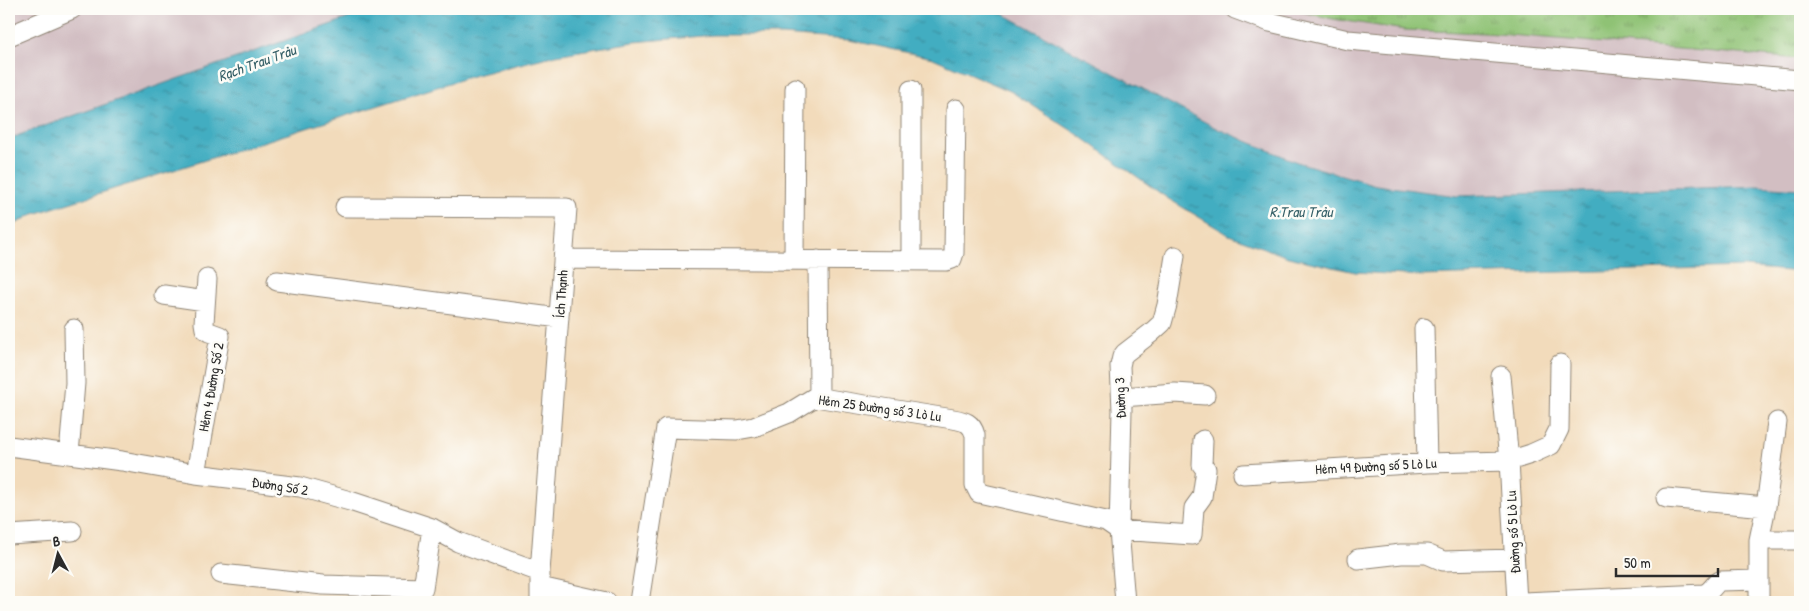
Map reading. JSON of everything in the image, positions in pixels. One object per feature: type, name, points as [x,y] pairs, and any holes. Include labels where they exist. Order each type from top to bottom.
[{"type":"street","points":[[9,36],[72,9]]},
{"type":"street","points":[[1235,9],[1270,22],[1348,40],[1800,80]]},
{"type":"street","points":[[794,260],[795,88]]},
{"type":"street","points":[[911,90],[911,260]]},
{"type":"street","points":[[563,259],[946,261],[952,259],[954,257],[956,109]]},
{"type":"street","name":"Ích Thạnh","points":[[345,207],[567,208],[540,587]]},
{"type":"street","name":"Đường 3","points":[[1125,602],[1119,530],[1122,396],[1119,373],[1122,357],[1129,349],[1152,334],[1162,323],[1175,256]]},
{"type":"street","points":[[818,260],[819,397]]},
{"type":"street","name":"Hẻm 4 Đường Số 2","points":[[196,474],[220,336],[205,328],[206,279]]},
{"type":"street","points":[[277,280],[559,318]]},
{"type":"street","points":[[164,295],[205,301]]},
{"type":"street","points":[[1424,328],[1427,463]]},
{"type":"street","points":[[69,454],[76,382],[74,329]]},
{"type":"street","name":"Hẻm 49 Đường số 5 Lò Lu","points":[[1243,474],[1427,463],[1509,461],[1547,447],[1555,438],[1560,424],[1560,364]]},
{"type":"street","name":"Đường số 5 Lò Lu","points":[[1501,376],[1509,461],[1517,602]]},
{"type":"street","points":[[1122,396],[1167,393],[1205,395]]},
{"type":"street","name":"Hẻm 25 Đường số 3 Lò Lu","points":[[639,602],[666,428],[747,429],[800,408],[812,398],[819,397],[968,422],[975,435],[975,488],[979,493],[1106,521],[1119,530]]},
{"type":"street","points":[[1759,602],[1759,540],[1766,507],[1777,422]]},
{"type":"street","points":[[1119,530],[1192,535],[1194,508],[1202,497],[1206,469],[1202,465],[1203,440]]},
{"type":"street","name":"Đường Số 2","points":[[9,446],[122,461],[196,474],[300,487],[432,528],[540,587],[607,602]]},
{"type":"street","points":[[1666,498],[1766,507]]},
{"type":"street","points":[[222,574],[357,595],[424,588],[432,528]]},
{"type":"street","points":[[9,536],[72,531]]},
{"type":"street","points":[[1759,540],[1800,540]]},
{"type":"street","points":[[1358,559],[1401,554],[1427,554],[1443,561],[1514,559]]},
{"type":"street","points":[[1524,602],[1704,594],[1712,590],[1717,582],[1720,581],[1759,580]]},
{"type":"shaded area","points":[[9,9],[374,9],[9,140]]},
{"type":"shaded area","points":[[994,9],[1800,9],[1800,189],[1757,186],[1457,196],[1376,185],[1297,162],[1218,129]]},
{"type":"green space","points":[[1289,9],[1800,9],[1800,59],[1485,33],[1405,30],[1333,19]]},
{"type":"water","name":"R.Trau Trảu","points":[[374,9],[994,9],[1218,129],[1297,162],[1376,185],[1457,196],[1757,186],[1800,189],[1800,272],[1744,267],[1421,276],[1355,272],[1288,257],[1229,235],[1167,198],[1077,134],[1010,91],[933,58],[849,40],[782,35],[714,35],[634,42],[556,55],[472,76],[31,215],[9,228],[9,140]]},
{"type":"water label","name":"Rạch Trau Trảu","points":[[257,63]]}]
